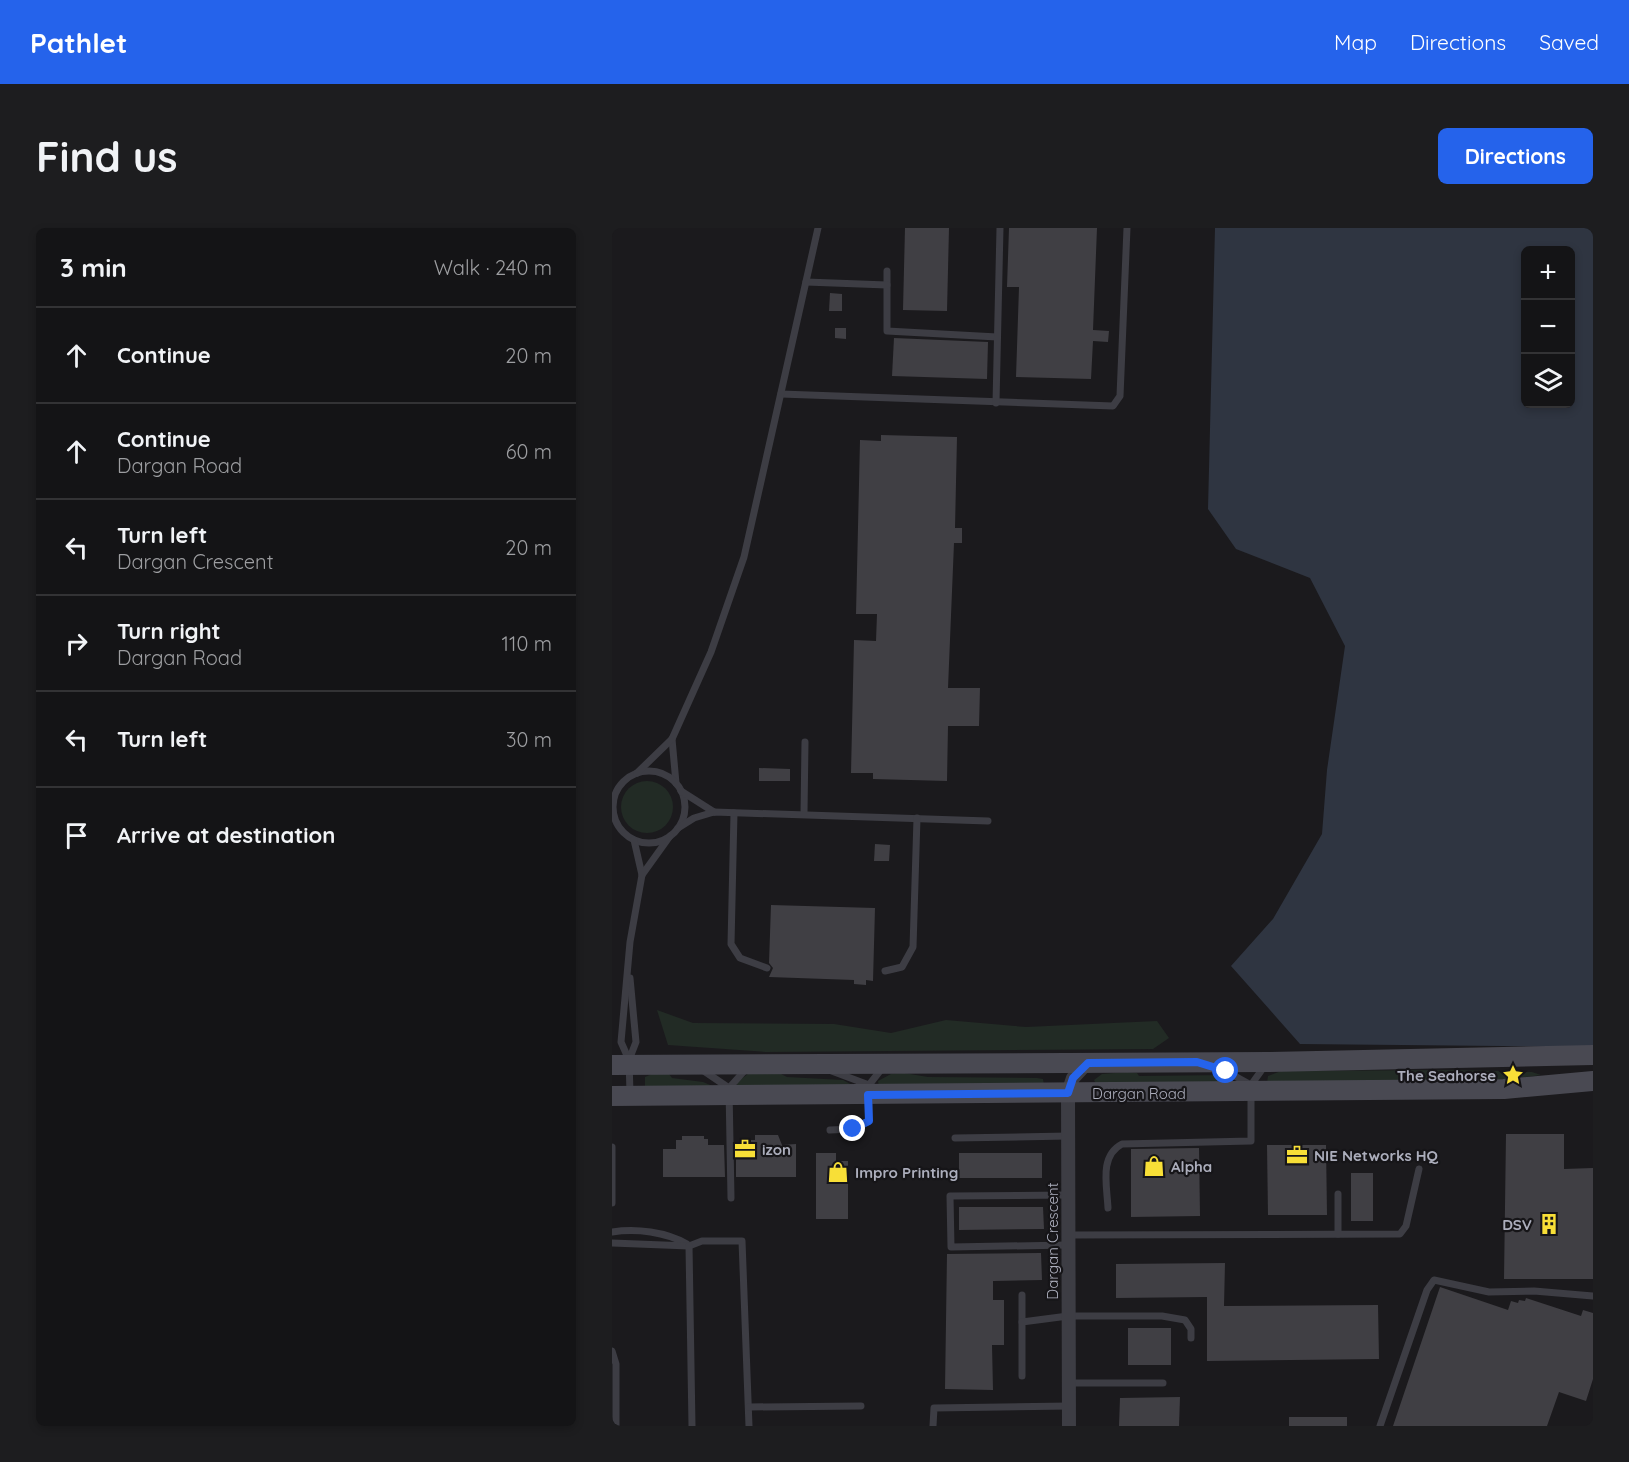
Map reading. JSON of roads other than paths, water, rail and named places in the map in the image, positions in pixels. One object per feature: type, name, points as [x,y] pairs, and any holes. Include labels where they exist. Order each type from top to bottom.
[{"type":"street","name":"Dargan Road","points":[[623,1064],[1268,1062],[1593,1055]]},
{"type":"street","points":[[1014,1063],[1069,1090],[1088,1063]]},
{"type":"street","name":"Dargan Road","points":[[621,1096],[729,1091],[1504,1089],[1593,1081]]},
{"type":"street","name":"Dargan Crescent","points":[[1069,1090],[1069,1426]]},
{"type":"lane","points":[[670,836],[647,843],[634,840],[614,822],[615,789],[637,773],[672,739],[711,652],[730,600],[744,557],[818,228]]},
{"type":"lane","points":[[996,403],[1000,228]]},
{"type":"lane","points":[[780,394],[1107,408],[1117,403],[1120,396],[1127,228]]},
{"type":"lane","points":[[888,271],[886,326],[891,333],[997,337]]},
{"type":"lane","points":[[806,282],[887,285]]},
{"type":"lane","points":[[672,739],[676,783]]},
{"type":"lane","points":[[804,814],[805,742]]},
{"type":"lane","points":[[637,773],[658,772],[676,783],[681,791],[685,810],[678,828]]},
{"type":"lane","points":[[681,791],[714,812]]},
{"type":"lane","points":[[642,874],[678,828],[694,818],[714,812],[988,821]]},
{"type":"lane","points":[[734,813],[731,944],[740,958],[767,968]]},
{"type":"lane","points":[[885,971],[902,967],[913,947],[917,818]]},
{"type":"lane","points":[[621,1096],[623,1064],[621,1042],[630,942],[642,874],[634,840]]},
{"type":"lane","points":[[623,1064],[636,1042],[629,968]]},
{"type":"lane","points":[[1197,1062],[1226,1071],[1251,1089]]},
{"type":"lane","points":[[1108,1208],[1107,1157],[1112,1149],[1122,1144],[1251,1141],[1251,1089],[1268,1062]]},
{"type":"lane","points":[[830,1130],[865,1126],[869,1121],[869,1090],[879,1070],[887,1063]]},
{"type":"lane","points":[[730,1198],[729,1091],[750,1064]]},
{"type":"lane","points":[[819,1064],[869,1090]]},
{"type":"lane","points":[[694,1065],[729,1091]]},
{"type":"lane","points":[[955,1138],[1068,1136]]},
{"type":"lane","points":[[612,1147],[612,1203]]},
{"type":"lane","points":[[1068,1195],[950,1196],[951,1247],[1068,1240],[1396,1234],[1404,1231],[1419,1169]]},
{"type":"lane","points":[[1338,1194],[1338,1234]]},
{"type":"lane","points":[[612,1232],[674,1236],[689,1246]]},
{"type":"lane","points":[[612,1243],[689,1246],[702,1241],[742,1241],[743,1322],[749,1426]]},
{"type":"lane","points":[[689,1246],[692,1426]]},
{"type":"lane","points":[[1380,1426],[1427,1290],[1434,1280],[1438,1279],[1489,1292],[1534,1291],[1593,1296]]},
{"type":"lane","points":[[1022,1295],[1022,1376]]},
{"type":"lane","points":[[1022,1322],[1068,1316],[1162,1316],[1185,1320],[1191,1329],[1191,1338]]},
{"type":"lane","points":[[612,1351],[616,1364],[616,1426]]},
{"type":"lane","points":[[1069,1383],[1163,1383]]},
{"type":"lane","points":[[749,1407],[861,1406]]},
{"type":"lane","points":[[933,1426],[934,1408],[1069,1406]]},
{"type":"water","points":[[1215,228],[1593,228],[1593,1047],[1300,1044],[1231,966],[1273,919],[1322,834],[1327,770],[1345,646],[1310,578],[1236,549],[1208,509]]},
{"type":"place","name":"The Seahorse","points":[[1513,1075]]},
{"type":"place","name":"izon","points":[[745,1149]]},
{"type":"place","name":"NIE Networks HQ","points":[[1297,1155]]},
{"type":"place","name":"Alpha","points":[[1154,1166]]},
{"type":"place","name":"Impro Printing","points":[[838,1172]]},
{"type":"place","name":"DSV","points":[[1549,1224]]}]
